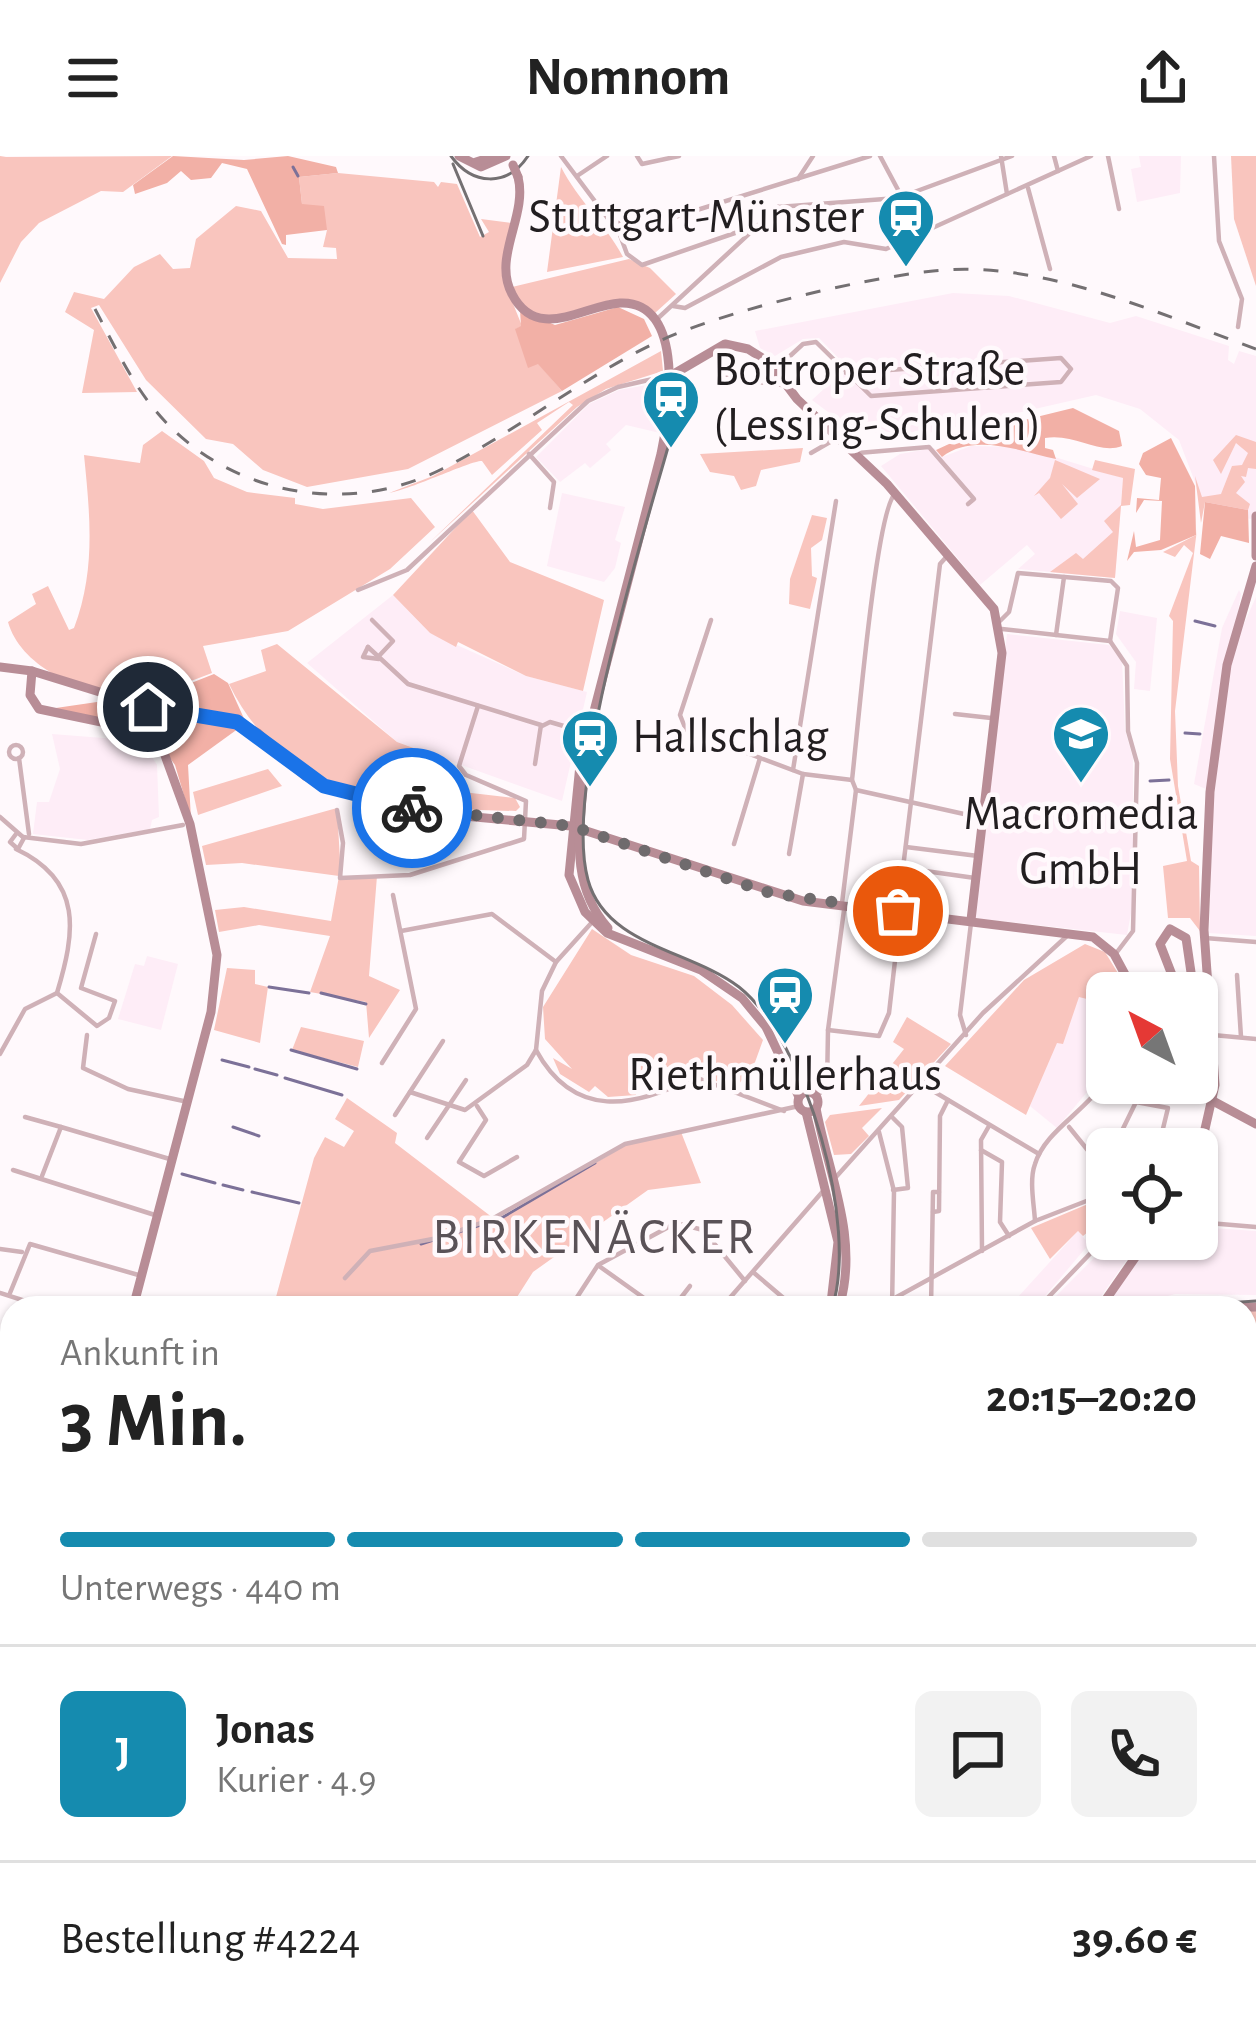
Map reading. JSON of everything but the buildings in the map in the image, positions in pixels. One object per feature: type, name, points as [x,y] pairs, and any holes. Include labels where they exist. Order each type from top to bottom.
[{"type":"main road","points":[[459,156],[476,167],[508,159],[518,177],[521,204],[507,260],[508,286],[521,306],[544,319],[571,318],[620,303],[639,308],[654,323],[672,375],[661,454],[586,744],[574,806],[575,827]]},
{"type":"main road","points":[[672,375],[725,344],[757,353],[896,494],[1001,625],[971,920]]},
{"type":"main road","points":[[1255,550],[1256,516]]},
{"type":"main road","points":[[1251,590],[1256,566]]},
{"type":"main road","points":[[1208,972],[1205,938],[1213,770],[1227,665],[1256,577]]},
{"type":"main road","points":[[0,667],[32,670],[132,703],[237,722],[258,734],[305,776],[335,790],[432,813],[575,827],[742,885],[843,905],[1097,938],[1123,972]]},
{"type":"main road","points":[[32,670],[30,695],[39,709],[144,733],[163,750],[190,824],[218,971],[136,1296]]},
{"type":"main road","points":[[586,744],[569,875],[596,919],[616,936],[730,987],[766,1027],[807,1102],[831,1162],[831,1183]]},
{"type":"main road","points":[[552,823],[574,806]]},
{"type":"main road","points":[[1171,972],[1160,944],[1162,934],[1173,929],[1187,940],[1191,972]]},
{"type":"main road","points":[[807,1102],[846,1254],[837,1296]]},
{"type":"main road","points":[[1218,1103],[1256,1124]]},
{"type":"main road","points":[[1108,1296],[1133,1260]]},
{"type":"street","points":[[561,156],[616,224],[627,254],[642,265],[764,223]]},
{"type":"street","points":[[577,176],[607,156]]},
{"type":"street","points":[[637,156],[642,164],[679,156]]},
{"type":"street","points":[[798,179],[813,156]]},
{"type":"street","points":[[616,224],[649,228],[868,156]]},
{"type":"street","points":[[880,156],[898,198],[921,233]]},
{"type":"street","points":[[654,323],[778,207],[898,198],[1012,156]]},
{"type":"street","points":[[1054,156],[1058,171]]},
{"type":"street","points":[[674,306],[685,308],[781,257],[844,242],[886,249],[1091,156]]},
{"type":"street","points":[[1108,156],[1119,209]]},
{"type":"street","points":[[1214,156],[1219,241],[1243,298],[1238,327]]},
{"type":"street","points":[[1001,158],[1007,194]]},
{"type":"street","points":[[1027,185],[1050,269]]},
{"type":"street","points":[[770,189],[778,207]]},
{"type":"street","points":[[776,369],[812,341],[859,388],[871,396],[1061,382],[1070,369],[1061,358],[846,373]]},
{"type":"street","points":[[859,388],[863,374]]},
{"type":"street","points":[[358,590],[406,569],[598,394],[672,375]]},
{"type":"street","points":[[720,377],[776,387],[787,382]]},
{"type":"street","points":[[811,453],[841,435]]},
{"type":"street","points":[[859,453],[929,447],[974,499],[968,503]]},
{"type":"street","points":[[529,454],[554,482],[550,508]]},
{"type":"street","points":[[345,1278],[370,1250],[424,1241],[492,1220],[625,1144],[785,1112],[827,1086],[828,1030],[877,563],[886,503],[896,494]]},
{"type":"street","points":[[793,770],[836,501]]},
{"type":"street","points":[[828,1030],[879,1036],[889,1013],[940,564],[949,555]]},
{"type":"street","points":[[1110,641],[1001,625],[1018,573],[1117,584],[1110,641],[1127,666],[1128,730],[1137,763],[1133,931],[1112,952]]},
{"type":"street","points":[[1056,635],[1064,578]]},
{"type":"street","points":[[372,620],[393,641],[379,658],[408,684],[542,726]]},
{"type":"street","points":[[711,620],[681,723],[689,732],[803,774],[852,780]]},
{"type":"street","points":[[337,810],[343,843],[340,878],[410,875],[524,838],[529,819],[519,795],[466,775],[459,766],[478,706]]},
{"type":"street","points":[[955,713],[994,718]]},
{"type":"street","points":[[531,722],[541,736]]},
{"type":"street","points":[[542,726],[548,722],[574,729]]},
{"type":"street","points":[[535,764],[542,726]]},
{"type":"street","points":[[16,849],[28,825],[20,758]]},
{"type":"street","points":[[734,844],[760,758]]},
{"type":"street","points":[[789,854],[803,774]]},
{"type":"street","points":[[856,790],[982,818]]},
{"type":"street","points":[[0,817],[23,838],[81,844],[183,825]]},
{"type":"street","points":[[16,849],[23,838]]},
{"type":"street","points":[[23,838],[28,855]]},
{"type":"street","points":[[906,848],[978,856]]},
{"type":"street","points":[[16,849],[61,889],[71,911],[73,937],[57,993]]},
{"type":"street","points":[[904,868],[975,878]]},
{"type":"street","points":[[382,1063],[416,1009],[393,895]]},
{"type":"street","points":[[399,932],[492,914],[556,962]]},
{"type":"street","points":[[410,1092],[448,1107],[477,1106],[527,1065],[536,1050],[538,1005],[556,962],[596,919]]},
{"type":"street","points":[[966,1035],[960,1015],[971,920]]},
{"type":"street","points":[[732,1296],[966,1035],[1069,933]]},
{"type":"street","points":[[57,993],[93,1025],[112,1014],[115,1001],[81,988],[96,934]]},
{"type":"street","points":[[1205,938],[1256,942]]},
{"type":"street","points":[[1237,975],[1241,1037]]},
{"type":"street","points":[[0,1054],[27,1006],[57,993]]},
{"type":"street","points":[[1218,1035],[1256,1039]]},
{"type":"street","points":[[88,1040],[83,1068],[128,1089],[188,1102]]},
{"type":"street","points":[[395,1115],[443,1041]]},
{"type":"street","points":[[536,1050],[563,1088],[586,1100],[642,1098],[695,1077],[785,1112]]},
{"type":"street","points":[[428,1138],[466,1079]]},
{"type":"street","points":[[923,1085],[1039,1154]]},
{"type":"street","points":[[932,1296],[933,1192],[939,1192],[940,1116],[949,1100]]},
{"type":"street","points":[[1035,1221],[1033,1168],[1039,1154],[1086,1103]]},
{"type":"street","points":[[1147,1104],[1168,1108],[1163,1128]]},
{"type":"street","points":[[477,1106],[486,1120],[459,1162],[484,1176],[517,1157]]},
{"type":"street","points":[[25,1117],[173,1160]]},
{"type":"street","points":[[893,1118],[902,1127],[908,1188],[893,1190]]},
{"type":"street","points":[[982,1251],[981,1150],[990,1125]]},
{"type":"street","points":[[1067,1125],[1086,1148]]},
{"type":"street","points":[[13,1170],[40,1180],[61,1127]]},
{"type":"street","points":[[879,1132],[893,1190],[893,1296]]},
{"type":"street","points":[[981,1150],[1002,1162],[1000,1222],[1009,1236]]},
{"type":"street","points":[[831,1162],[842,1166],[850,1162]]},
{"type":"street","points":[[42,1176],[99,1202],[158,1216]]},
{"type":"street","points":[[898,1296],[1035,1221],[1086,1201]]},
{"type":"street","points":[[578,1296],[598,1265],[662,1228],[686,1222],[703,1230],[745,1281]]},
{"type":"street","points":[[1218,1224],[1256,1227]]},
{"type":"street","points":[[10,1293],[30,1244],[142,1276]]},
{"type":"street","points":[[0,1249],[22,1252]]},
{"type":"street","points":[[1050,1296],[1086,1258]]},
{"type":"street","points":[[598,1265],[641,1296]]},
{"type":"street","points":[[753,1272],[781,1296]]},
{"type":"street","points":[[682,1296],[690,1286]]},
{"type":"street","points":[[0,1293],[17,1296]]},
{"type":"shaded area","points":[[0,156],[172,156],[123,192],[101,191],[39,223],[21,242],[0,283]]},
{"type":"shaded area","points":[[173,156],[244,160],[288,156],[336,167],[338,173],[299,177],[302,204],[324,206],[327,230],[286,235],[286,245],[282,244],[247,169],[222,163],[211,178],[191,180],[181,171],[167,183],[135,194],[133,185]]},
{"type":"shaded area","points":[[1139,156],[1181,156],[1180,193],[1137,202],[1131,169],[1141,167]]},
{"type":"shaded area","points":[[1231,156],[1256,156],[1256,286],[1234,219]]},
{"type":"shaded area","points":[[561,167],[609,234],[623,257],[547,272]]},
{"type":"shaded area","points":[[338,173],[434,182],[438,187],[441,182],[457,184],[480,237],[489,232],[481,219],[511,223],[502,276],[522,326],[516,329],[529,367],[538,363],[562,391],[408,469],[307,487],[263,470],[233,444],[206,439],[146,380],[99,305],[91,308],[137,392],[82,393],[94,330],[65,312],[74,292],[104,299],[134,267],[160,254],[173,269],[190,268],[196,239],[236,206],[261,211],[288,258],[337,259],[336,248],[323,247],[327,230],[302,204],[299,177]]},
{"type":"shaded area","points":[[629,259],[650,268],[676,294],[655,313],[639,303],[612,300],[566,314],[537,314],[512,287]]},
{"type":"shaded area","points":[[953,293],[1009,296],[1110,323],[1136,316],[1229,346],[1228,360],[1234,364],[1239,351],[1256,356],[1256,511],[1251,519],[1222,513],[1201,498],[1179,440],[1140,409],[1096,395],[929,433],[870,433],[844,424],[812,400],[840,374],[864,369],[848,368],[819,338],[803,339],[775,356],[760,348],[755,331]]},
{"type":"shaded area","points":[[618,307],[644,319],[652,336],[562,391],[538,364],[528,368],[515,329],[521,326],[520,310],[555,325]]},
{"type":"shaded area","points":[[661,351],[663,371],[606,389],[577,407],[429,543],[573,405],[569,402],[537,423],[542,430],[492,475],[482,461],[476,462],[389,493],[433,476]]},
{"type":"shaded area","points":[[658,383],[666,390],[660,433],[626,425],[606,444],[611,450],[590,468],[585,463],[560,482],[536,457],[589,404],[619,390]]},
{"type":"shaded area","points":[[1073,408],[1119,431],[1122,446],[1104,448],[1045,438],[1045,448],[1053,450],[1056,459],[983,445],[942,457],[936,450],[975,432]]},
{"type":"shaded area","points":[[162,431],[204,461],[214,478],[247,492],[295,498],[295,504],[323,509],[411,498],[435,527],[390,569],[288,631],[203,646],[212,673],[170,689],[167,684],[121,695],[69,682],[37,663],[14,637],[8,622],[36,604],[32,594],[48,586],[69,630],[74,628],[88,564],[84,455],[140,463],[143,445]]},
{"type":"shaded area","points":[[1236,435],[1256,442],[1256,469],[1248,468],[1246,477],[1241,476],[1245,482],[1236,493],[1250,504],[1248,510],[1205,502],[1201,523],[1195,476],[1202,497],[1221,494],[1232,466],[1242,465],[1248,453],[1236,443],[1221,474],[1213,460]]},
{"type":"shaded area","points":[[1171,438],[1195,486],[1196,535],[1161,550],[1134,552],[1127,561],[1134,531],[1136,547],[1160,540],[1162,501],[1144,500],[1136,513],[1137,498],[1159,500],[1161,478],[1146,475],[1139,464],[1143,453]]},
{"type":"shaded area","points":[[971,446],[1022,447],[1123,478],[1115,578],[1018,569],[1035,554],[1027,545],[980,585],[881,466],[900,454],[934,448],[942,457]]},
{"type":"shaded area","points":[[803,448],[800,462],[761,470],[756,486],[741,490],[734,476],[710,472],[700,454]]},
{"type":"shaded area","points":[[1055,460],[1100,479],[1077,498],[1062,484],[1078,504],[1061,519],[1039,493],[1034,496],[1050,478]]},
{"type":"shaded area","points":[[1095,460],[1135,469],[1130,505],[1121,506],[1115,578],[1050,572],[1076,553],[1083,559],[1113,532],[1104,521],[1121,505],[1123,478],[1092,470]]},
{"type":"shaded area","points":[[562,493],[625,507],[615,540],[621,543],[615,568],[604,582],[547,566]]},
{"type":"shaded area","points":[[1205,502],[1248,510],[1249,543],[1221,536],[1210,559],[1200,554]]},
{"type":"shaded area","points":[[472,510],[510,562],[604,600],[583,691],[526,676],[458,642],[456,647],[430,633],[393,595]]},
{"type":"shaded area","points":[[812,515],[827,518],[822,540],[811,548],[812,576],[817,578],[810,609],[789,604],[790,579]]},
{"type":"shaded area","points":[[1197,529],[1175,711],[1178,786],[1191,861],[1199,866],[1200,931],[1190,918],[1168,918],[1163,866],[1187,861],[1170,759],[1173,621],[1169,616],[1193,553],[1184,545],[1175,557],[1163,552],[1196,535]]},
{"type":"shaded area","points":[[1239,590],[1206,789],[1194,784],[1222,628]]},
{"type":"shaded area","name":"Hallschlag","points":[[393,595],[430,633],[526,676],[587,692],[562,801],[397,742],[307,663]]},
{"type":"shaded area","points":[[1256,597],[1256,936],[1209,933],[1213,803],[1233,648]]},
{"type":"shaded area","points":[[1120,611],[1157,618],[1150,691],[1134,689],[1136,662],[1116,634]]},
{"type":"shaded area","points":[[1007,634],[1109,645],[1122,660],[1125,730],[1133,758],[1133,902],[1127,935],[974,918]]},
{"type":"shaded area","points":[[277,644],[397,742],[430,754],[445,769],[437,789],[515,798],[520,807],[516,811],[473,810],[390,800],[350,790],[281,752],[252,722],[229,684],[266,671],[261,650]]},
{"type":"shaded area","points":[[214,674],[228,683],[246,723],[188,765],[191,819],[175,765],[153,734],[49,709],[138,696],[167,686],[171,691]]},
{"type":"shaded area","points":[[52,734],[142,741],[157,765],[159,817],[152,820],[150,829],[88,840],[33,834],[37,802],[49,802],[60,769]]},
{"type":"shaded area","points":[[268,769],[282,786],[198,815],[193,792]]},
{"type":"shaded area","points":[[337,808],[341,877],[377,876],[369,976],[400,990],[369,1038],[366,1002],[310,992],[330,936],[259,925],[219,932],[215,910],[244,907],[331,921],[339,876],[242,863],[206,865],[202,846]]},
{"type":"shaded area","points":[[592,929],[631,955],[694,976],[732,1005],[763,1040],[754,1065],[734,1090],[683,1064],[679,1072],[655,1062],[634,1075],[636,1095],[608,1097],[595,1086],[589,1092],[560,1074],[553,1058],[572,1069],[545,1039],[543,1007]]},
{"type":"shaded area","points":[[1085,944],[1105,952],[1117,972],[1086,972],[1086,999],[1079,997],[1063,1044],[1057,1043],[1026,1115],[945,1066],[1024,980]]},
{"type":"shaded area","points":[[147,956],[178,964],[161,1030],[118,1019],[135,964],[144,966]]},
{"type":"shaded area","points":[[227,968],[255,970],[255,984],[268,987],[260,1043],[214,1030]]},
{"type":"shaded area","points":[[1079,996],[1086,998],[1086,1093],[1057,1128],[1030,1106],[1057,1042],[1062,1044]]},
{"type":"shaded area","points":[[907,1017],[951,1044],[899,1100],[859,1106],[904,1049],[893,1042]]},
{"type":"shaded area","points":[[301,1027],[364,1041],[358,1067],[292,1050]]},
{"type":"shaded area","points":[[347,1098],[397,1133],[395,1143],[497,1221],[626,1145],[681,1132],[701,1183],[648,1190],[533,1272],[518,1296],[276,1296],[314,1158],[325,1137],[344,1147],[354,1131],[335,1119]]},
{"type":"shaded area","points":[[882,1108],[862,1128],[869,1136],[851,1154],[834,1155],[825,1122],[830,1115]]},
{"type":"shaded area","points":[[1086,1205],[1086,1234],[1078,1231],[1050,1259],[1031,1228]]},
{"type":"shaded area","points":[[1218,1228],[1256,1231],[1256,1295],[1113,1296],[1138,1260],[1218,1260]]},
{"type":"shaded area","points":[[1078,1231],[1086,1248],[1045,1296],[1019,1296]]},
{"type":"shaded area","points":[[1092,1260],[1126,1260],[1101,1296],[1056,1296]]},
{"type":"waterway","points":[[293,167],[298,176]]},
{"type":"waterway","points":[[1195,621],[1215,626]]},
{"type":"waterway","points":[[1185,733],[1200,734]]},
{"type":"waterway","points":[[1150,781],[1169,780]]},
{"type":"waterway","points":[[269,987],[309,993]]},
{"type":"waterway","points":[[321,993],[366,1004]]},
{"type":"waterway","points":[[291,1050],[357,1069]]},
{"type":"waterway","points":[[222,1060],[249,1067]]},
{"type":"waterway","points":[[255,1069],[277,1075]]},
{"type":"waterway","points":[[285,1078],[342,1095]]},
{"type":"waterway","points":[[233,1127],[259,1136]]},
{"type":"waterway","points":[[498,1220],[595,1163]]},
{"type":"waterway","points":[[182,1174],[215,1183]]},
{"type":"waterway","points":[[223,1185],[243,1190]]},
{"type":"waterway","points":[[252,1192],[299,1203]]},
{"type":"waterway","points":[[421,1244],[490,1222]]},
{"type":"tram line","points":[[451,156],[469,173],[490,179],[510,174],[528,156]]},
{"type":"tram line","points":[[453,164],[483,236]]},
{"type":"tram line","points":[[674,426],[596,722],[583,838],[588,880],[598,902],[631,933],[739,987],[764,1013],[786,1049],[821,1137],[832,1185],[839,1273],[834,1296]]},
{"type":"railway","points":[[95,309],[138,386],[183,439],[251,479],[327,494],[405,484],[442,469],[626,358],[681,332],[790,298],[902,275],[974,269],[1056,281],[1138,305],[1256,349]]},
{"type":"way so far","points":[[412,808],[571,826],[770,893],[898,911]]},
{"type":"place","name":"Stuttgart-Münster","points":[[906,269]]},
{"type":"place","name":"Bottroper Straße (Lessing-Schulen)","points":[[671,450]]},
{"type":"place","name":"Macromedia GmbH","points":[[1081,785]]},
{"type":"place","name":"Hallschlag","points":[[590,789]]},
{"type":"place","name":"Riethmüllerhaus","points":[[785,1046]]},
{"type":"district","name":"BIRKENÄCKER","points":[[595,1237]]},
{"type":"route","points":[[148,707],[237,722],[324,786],[412,808]]}]
